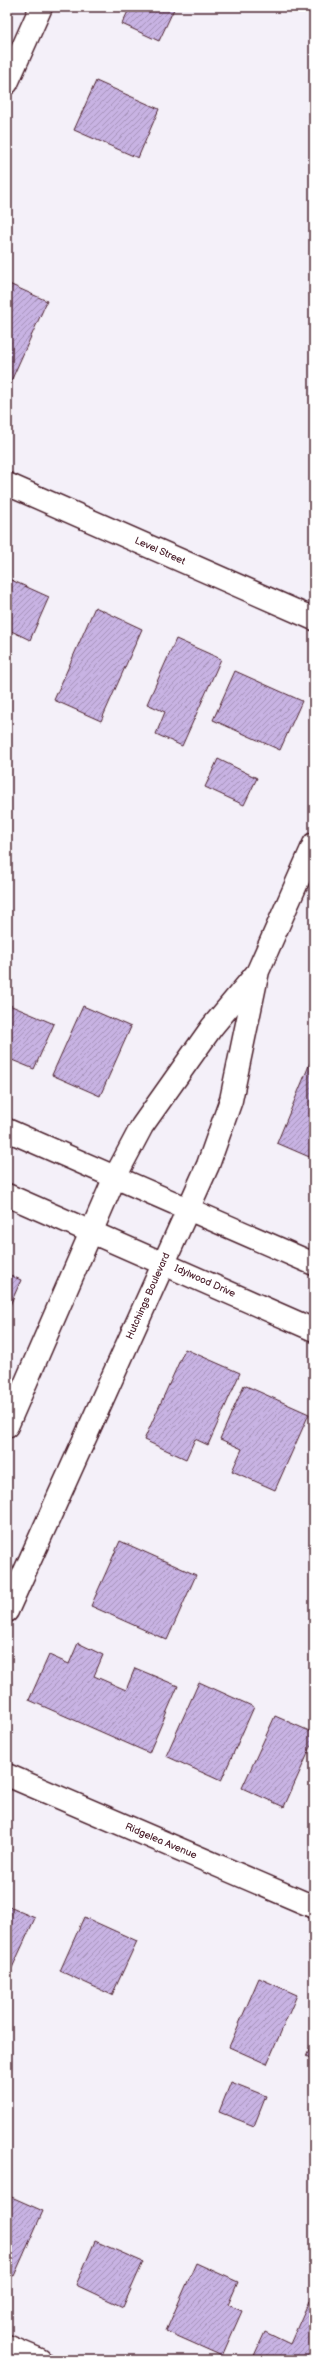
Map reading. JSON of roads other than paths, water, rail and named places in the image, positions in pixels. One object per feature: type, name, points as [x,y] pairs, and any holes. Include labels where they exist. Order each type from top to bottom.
[{"type":"street","points":[[7,83],[41,7]]},
{"type":"street","name":"Level Street","points":[[7,484],[314,619]]},
{"type":"street","name":"Hutchings Boulevard","points":[[7,1611],[208,1165],[230,1100],[258,971],[314,844]]},
{"type":"street","name":"Hutchings Boulevard","points":[[7,1426],[92,1232],[114,1177],[142,1126],[169,1086],[258,971]]},
{"type":"street","points":[[7,1130],[314,1264]]},
{"type":"street","name":"Idylwood Drive","points":[[7,1195],[314,1330]]},
{"type":"street","name":"Ridgelea Avenue","points":[[7,1775],[314,1907]]},
{"type":"street","points":[[7,2346],[40,2360]]}]
